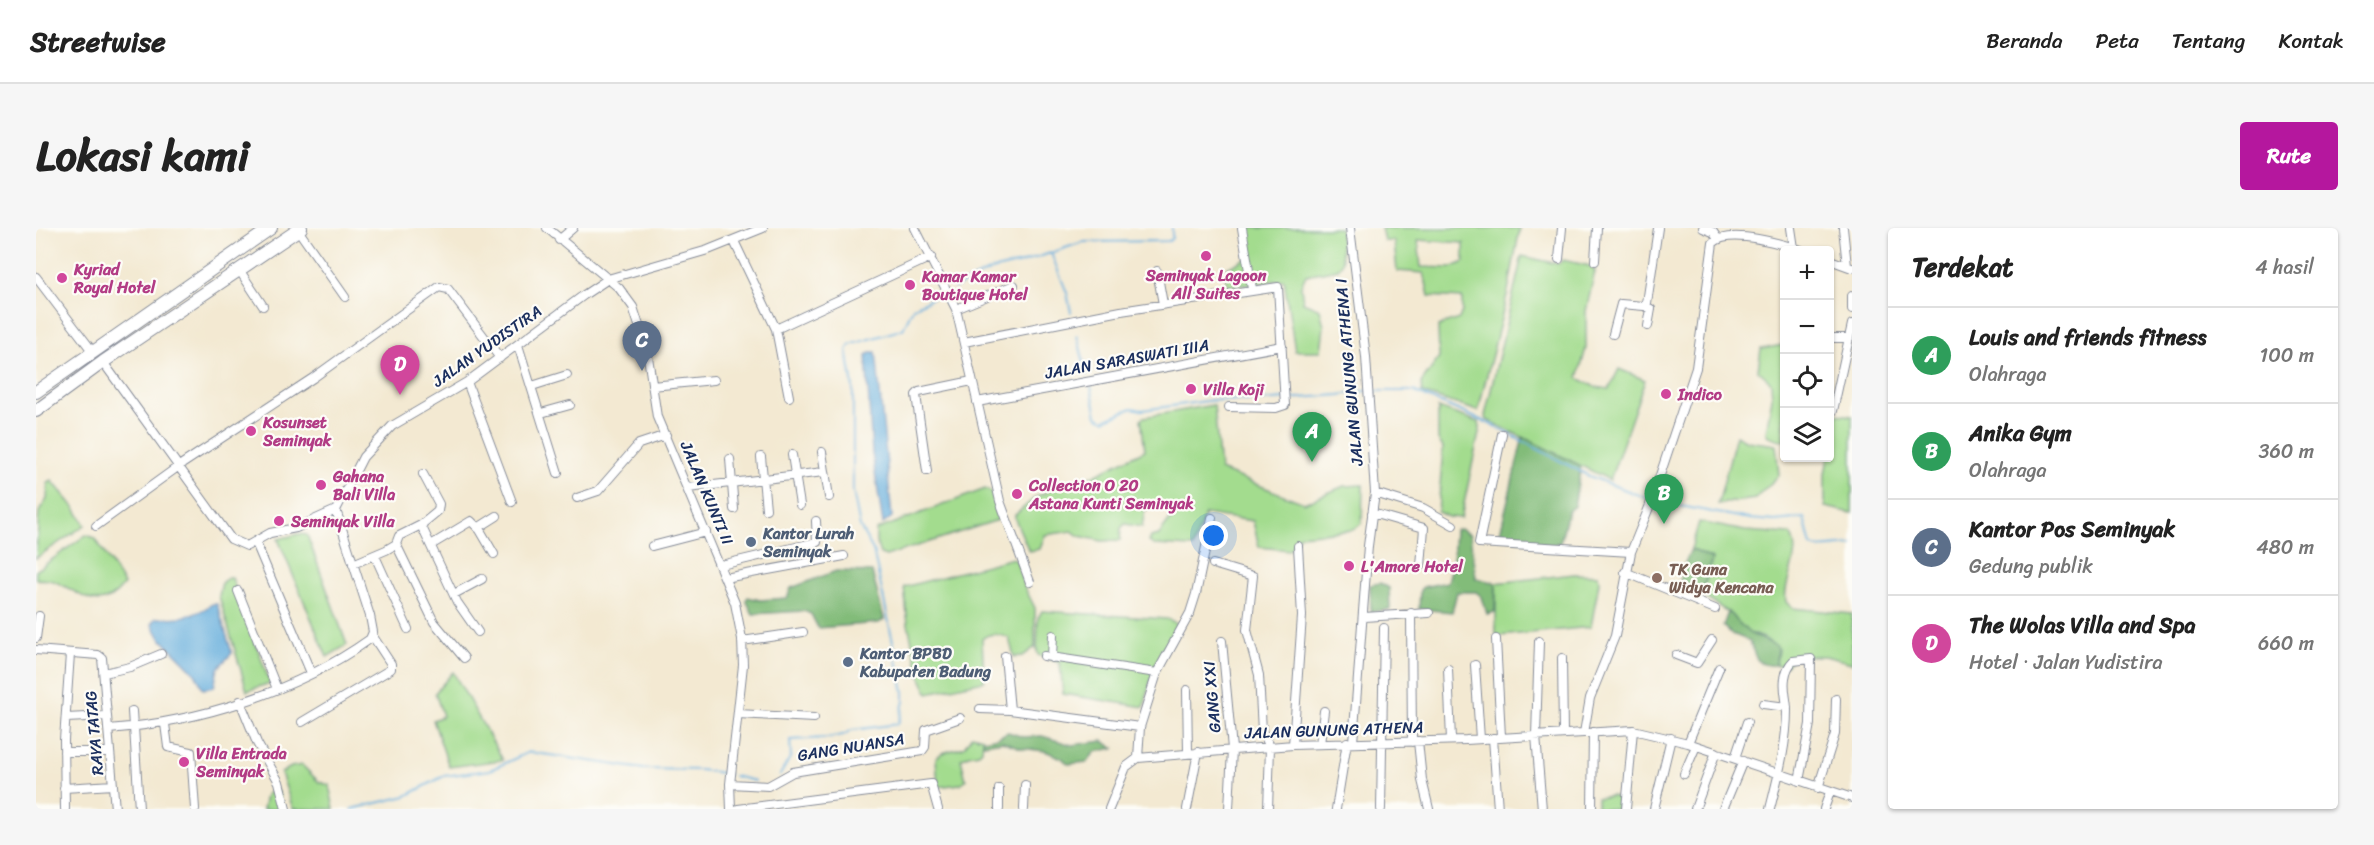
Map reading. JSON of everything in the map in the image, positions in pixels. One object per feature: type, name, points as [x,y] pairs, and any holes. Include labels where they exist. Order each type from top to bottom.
[{"type":"highway","points":[[36,392],[271,228]]},
{"type":"highway","points":[[36,411],[103,362],[299,229]]},
{"type":"street","name":"JALAN KUNTI II","points":[[547,228],[623,293],[637,317],[647,350],[657,417],[735,603],[742,641],[738,714],[730,784],[731,809]]},
{"type":"street","points":[[559,240],[573,228]]},
{"type":"street","name":"JALAN YUDISTIRA","points":[[336,510],[352,474],[376,441],[417,409],[467,382],[608,279],[734,240],[763,228]]},
{"type":"street","points":[[915,228],[956,309],[1000,501],[1030,582]]},
{"type":"street","points":[[1242,228],[1252,289]]},
{"type":"street","name":"JALAN GUNUNG ATHENA I","points":[[1336,809],[1350,742],[1375,493],[1368,390],[1350,228]]},
{"type":"street","points":[[1558,259],[1562,228]]},
{"type":"street","points":[[1595,261],[1597,228]]},
{"type":"street","points":[[1645,306],[1658,228]]},
{"type":"street","points":[[1703,228],[1715,233],[1783,246]]},
{"type":"street","points":[[1791,228],[1797,246]]},
{"type":"street","points":[[1834,261],[1850,267],[1843,228]]},
{"type":"street","points":[[299,229],[345,297]]},
{"type":"street","points":[[1592,809],[1590,698],[1615,636],[1625,572],[1631,552],[1651,502],[1696,368],[1710,252],[1715,233]]},
{"type":"street","points":[[734,240],[776,329],[789,397]]},
{"type":"street","points":[[776,329],[931,257]]},
{"type":"street","points":[[240,271],[263,306]]},
{"type":"street","points":[[1157,271],[1163,304]]},
{"type":"street","points":[[36,277],[93,352]]},
{"type":"street","points":[[956,309],[1014,285]]},
{"type":"street","points":[[96,526],[178,466],[313,378],[439,287],[448,289],[500,358]]},
{"type":"street","points":[[964,342],[1163,304],[1252,289],[1278,287],[1285,405],[1276,408],[1229,408]]},
{"type":"street","points":[[1852,296],[1852,309]]},
{"type":"street","points":[[1613,334],[1621,304],[1645,306],[1651,309],[1648,326]]},
{"type":"street","points":[[1834,408],[1852,324]]},
{"type":"street","points":[[1834,338],[1849,338]]},
{"type":"street","points":[[518,345],[558,473]]},
{"type":"street","name":"JALAN SARASWATI IIIA","points":[[977,402],[1282,346]]},
{"type":"street","points":[[103,362],[231,539],[244,546],[256,543],[270,533],[296,528],[336,510],[370,616],[372,635],[391,664],[391,669],[302,722]]},
{"type":"street","points":[[532,386],[567,375]]},
{"type":"street","points":[[652,386],[714,380]]},
{"type":"street","points":[[927,471],[916,395],[919,392],[972,381]]},
{"type":"street","points":[[467,382],[512,502]]},
{"type":"street","points":[[541,413],[570,405]]},
{"type":"street","points":[[1502,434],[1479,543],[1631,552]]},
{"type":"street","points":[[577,498],[598,491],[639,444],[666,435]]},
{"type":"street","points":[[822,452],[829,497]]},
{"type":"street","points":[[792,455],[800,505]]},
{"type":"street","points":[[761,457],[766,509]]},
{"type":"street","points":[[730,459],[734,509]]},
{"type":"street","points":[[688,488],[824,472]]},
{"type":"street","points":[[353,564],[375,556],[396,544],[399,536],[421,525],[440,509],[423,474]]},
{"type":"street","points":[[1375,493],[1422,508],[1453,525]]},
{"type":"street","points":[[1372,513],[1424,528],[1421,566]]},
{"type":"street","points":[[478,528],[497,516]]},
{"type":"street","points":[[1109,809],[1126,767],[1138,758],[1140,727],[1157,673],[1190,613],[1200,580],[1212,518]]},
{"type":"street","points":[[430,545],[471,521],[495,554]]},
{"type":"street","points":[[721,565],[817,542],[816,521]]},
{"type":"street","points":[[421,525],[454,594],[478,632]]},
{"type":"street","points":[[652,546],[706,532]]},
{"type":"street","points":[[256,543],[311,673]]},
{"type":"street","points":[[396,544],[434,622],[464,658]]},
{"type":"street","points":[[1293,745],[1302,616],[1298,546]]},
{"type":"street","points":[[375,556],[408,629]]},
{"type":"street","points":[[725,578],[844,556]]},
{"type":"street","points":[[1213,564],[1253,576],[1248,634],[1259,675],[1262,731],[1270,747],[1268,809]]},
{"type":"street","points":[[1625,572],[1715,609]]},
{"type":"street","points":[[454,594],[482,579]]},
{"type":"street","points":[[238,591],[277,689]]},
{"type":"street","points":[[1412,613],[1415,742],[1429,809]]},
{"type":"street","points":[[1364,617],[1430,613]]},
{"type":"street","points":[[36,638],[39,616]]},
{"type":"street","points":[[1381,809],[1384,628]]},
{"type":"street","points":[[742,641],[804,632]]},
{"type":"street","points":[[109,729],[165,724],[277,689],[311,673],[366,641],[372,635]]},
{"type":"street","points":[[1053,635],[1048,657],[1157,673]]},
{"type":"street","points":[[1496,639],[1498,809]]},
{"type":"street","points":[[1676,655],[1697,663],[1712,640]]},
{"type":"street","name":"GANG XXI","points":[[1222,641],[1232,749],[1229,809]]},
{"type":"street","points":[[1539,642],[1536,736],[1542,809]]},
{"type":"street","points":[[36,650],[70,654]]},
{"type":"street","name":"RAYA TATAG","points":[[65,809],[64,752],[70,654],[100,656],[104,673],[115,809]]},
{"type":"street","points":[[104,673],[130,667],[161,654]]},
{"type":"street","points":[[1005,656],[1010,710]]},
{"type":"street","points":[[1562,658],[1563,734]]},
{"type":"street","points":[[1770,809],[1779,774],[1787,706],[1784,689],[1789,666],[1800,659],[1811,659],[1810,724],[1799,782]]},
{"type":"street","points":[[1475,665],[1480,739]]},
{"type":"street","points":[[1684,774],[1692,744],[1719,668]]},
{"type":"street","points":[[1448,669],[1451,740]]},
{"type":"street","points":[[1186,690],[1188,753]]},
{"type":"street","points":[[1818,788],[1835,734],[1836,699]]},
{"type":"street","points":[[240,701],[257,743],[279,782],[286,809]]},
{"type":"street","points":[[1763,704],[1787,706]]},
{"type":"street","points":[[980,709],[1010,710],[1140,727]]},
{"type":"street","points":[[132,711],[139,809]]},
{"type":"street","points":[[1320,744],[1324,711]]},
{"type":"street","points":[[738,714],[814,718]]},
{"type":"street","points":[[66,718],[107,716]]},
{"type":"street","name":"GANG NUANSA","points":[[730,784],[768,786],[793,772],[922,751],[925,747],[926,730],[960,718]]},
{"type":"street","points":[[1723,809],[1739,759],[1747,722]]},
{"type":"street","points":[[165,724],[168,747],[191,752],[195,809]]},
{"type":"street","points":[[1626,809],[1634,730]]},
{"type":"street","name":"JALAN GUNUNG ATHENA","points":[[1138,758],[1293,745],[1415,742],[1634,730],[1692,744],[1852,798]]},
{"type":"street","points":[[1654,809],[1671,738]]},
{"type":"street","points":[[64,752],[110,752]]},
{"type":"street","points":[[1187,809],[1198,752]]},
{"type":"street","points":[[1695,809],[1716,752]]},
{"type":"street","points":[[738,809],[931,784],[938,809]]},
{"type":"street","points":[[64,788],[113,785]]},
{"type":"street","points":[[1024,809],[1025,785]]},
{"type":"street","points":[[999,789],[999,809]]},
{"type":"street","points":[[1824,809],[1830,792]]},
{"type":"green space","points":[[1247,228],[1340,228],[1342,262],[1338,269],[1306,275],[1301,286],[1303,302],[1320,309],[1324,326],[1321,351],[1295,351],[1284,280],[1227,286],[1224,270],[1250,256]]},
{"type":"green space","points":[[1381,228],[1520,228],[1508,291],[1478,411],[1422,393],[1421,383],[1439,358],[1438,326],[1459,319],[1462,311],[1462,298],[1429,296],[1424,273],[1397,271],[1394,241],[1384,241]],"holes":[[[1418,240],[1464,243],[1464,262],[1451,268],[1421,267]]]},
{"type":"green space","points":[[1522,256],[1558,264],[1563,260],[1590,266],[1595,271],[1586,311],[1586,348],[1578,378],[1595,387],[1609,389],[1619,369],[1645,380],[1610,480],[1487,420],[1485,416]]},
{"type":"green space","points":[[1780,346],[1780,440],[1768,436],[1766,432],[1772,398],[1771,382],[1758,370],[1761,349]]},
{"type":"green space","points":[[1214,405],[1220,470],[1304,503],[1344,486],[1363,485],[1362,523],[1353,530],[1300,535],[1289,550],[1259,547],[1253,521],[1205,514],[1193,547],[1154,545],[1149,542],[1151,537],[1159,535],[1173,516],[1169,508],[1154,507],[1145,510],[1142,527],[1125,524],[1121,528],[1120,540],[1102,541],[1079,536],[1072,531],[1045,535],[1040,549],[1029,551],[1015,515],[1036,497],[1063,484],[1074,485],[1145,450],[1141,419],[1144,417]]},
{"type":"green space","points":[[1438,408],[1479,422],[1480,428],[1461,518],[1448,517],[1438,512],[1443,447],[1438,440]]},
{"type":"green space","points":[[1836,414],[1852,416],[1852,513],[1825,507],[1827,462],[1834,462]]},
{"type":"green space","points":[[1736,435],[1747,441],[1776,445],[1779,475],[1755,499],[1718,504]]},
{"type":"green space","points":[[1523,437],[1581,466],[1574,506],[1568,511],[1560,543],[1550,545],[1499,537]]},
{"type":"green space","points":[[52,481],[75,508],[85,525],[36,558],[39,512],[47,499],[48,483]]},
{"type":"green space","points":[[985,489],[991,492],[998,520],[886,556],[880,554],[876,542],[876,530]]},
{"type":"green space","points":[[1699,522],[1745,531],[1790,534],[1795,550],[1787,585],[1786,602],[1792,608],[1852,614],[1852,663],[1825,656],[1794,656],[1786,666],[1776,665],[1778,649],[1764,638],[1749,633],[1728,612],[1702,594],[1712,560],[1691,549]]},
{"type":"green space","points":[[1460,529],[1470,535],[1476,578],[1496,583],[1495,612],[1487,614],[1482,597],[1476,592],[1457,592],[1452,612],[1419,609],[1420,590],[1423,587],[1448,582],[1453,562],[1455,530]]},
{"type":"green space","points":[[299,534],[307,535],[347,645],[327,657],[278,539]]},
{"type":"green space","points":[[86,535],[95,538],[124,584],[115,594],[105,600],[88,599],[50,580],[36,579],[36,571]]},
{"type":"green space","points":[[1691,549],[1712,559],[1702,594],[1679,588],[1682,570]]},
{"type":"green space","points":[[1013,558],[1017,562],[1023,584],[1035,608],[1035,647],[1023,656],[1014,657],[1009,638],[988,635],[982,639],[984,681],[928,693],[919,674],[908,624],[904,587]]},
{"type":"green space","points":[[836,571],[872,572],[884,619],[879,623],[818,628],[811,614],[804,611],[753,614],[746,600],[748,597],[760,600],[787,598],[791,588]]},
{"type":"green space","points":[[1574,574],[1598,575],[1599,582],[1591,627],[1499,636],[1496,634],[1496,583]]},
{"type":"green space","points":[[232,578],[270,683],[247,691],[219,596],[222,582]]},
{"type":"green space","points":[[1380,583],[1389,588],[1390,609],[1371,612],[1370,585]]},
{"type":"green space","points":[[1042,611],[1167,619],[1177,623],[1155,664],[1144,707],[1063,694],[1060,663],[1038,655],[1038,618]]},
{"type":"green space","points":[[1728,612],[1749,633],[1777,646],[1776,665],[1760,663],[1750,641],[1730,633],[1723,626]]},
{"type":"green space","points":[[453,672],[503,760],[449,767],[433,720],[443,716],[435,693]]},
{"type":"green space","points":[[1008,732],[1023,737],[1042,736],[1072,745],[1103,741],[1114,748],[1095,752],[1087,762],[1068,764],[1062,758],[1045,751],[1021,748],[1002,741],[983,744],[983,740]]},
{"type":"green space","points":[[972,735],[983,738],[982,750],[961,759],[966,780],[960,784],[938,787],[936,758],[942,753],[964,747]]},
{"type":"green space","points":[[302,765],[319,782],[329,785],[334,809],[293,809],[281,773],[291,767]]},
{"type":"green space","points":[[272,791],[278,791],[283,809],[263,809],[266,795]]},
{"type":"green space","points":[[1617,797],[1617,809],[1597,809],[1597,798]]},
{"type":"water","points":[[876,352],[892,517],[883,524],[872,453],[866,355]]},
{"type":"water","points":[[212,604],[217,604],[232,653],[218,668],[214,687],[203,689],[195,673],[160,638],[152,624],[156,618],[186,616]]},
{"type":"waterway","points":[[954,288],[991,270],[1021,263],[1083,242],[1169,241],[1172,238],[1172,228]]},
{"type":"waterway","points":[[1051,253],[1067,293],[1071,312]]},
{"type":"waterway","points":[[780,775],[791,756],[790,740],[827,738],[843,735],[852,730],[898,724],[904,692],[873,550],[860,527],[853,491],[853,387],[847,350],[850,345],[903,329],[913,308],[939,294]]},
{"type":"waterway","points":[[1077,335],[1087,375]]},
{"type":"waterway","points":[[1091,387],[1097,416],[1104,420],[1132,408],[1142,410],[1214,400],[1259,401],[1364,391],[1413,391],[1490,424],[1589,476],[1649,499]]},
{"type":"waterway","points":[[1654,501],[1749,519],[1775,521],[1804,518],[1811,546],[1818,548],[1852,545]]},
{"type":"waterway","points":[[352,809],[406,796],[444,776],[490,770],[529,752],[643,769],[701,770],[729,774]]},
{"type":"waterway","points":[[734,776],[755,781]]},
{"type":"place","name":"Seminyak Lagoon All Suites","points":[[1206,256]]},
{"type":"place","name":"Kyriad Royal Hotel","points":[[62,278]]},
{"type":"place","name":"Kamar Kamar Boutique Hotel","points":[[910,285]]},
{"type":"place","name":"Kantor Pos Seminyak","points":[[642,371]]},
{"type":"place","name":"Villa Koji","points":[[1191,389]]},
{"type":"place","name":"Indico","points":[[1666,394]]},
{"type":"place","name":"The Wolas Villa and Spa","points":[[400,395]]},
{"type":"place","name":"Kosunset Seminyak","points":[[251,431]]},
{"type":"place","name":"Louis and friends fitness","points":[[1312,462]]},
{"type":"place","name":"Gahana Bali Villa","points":[[321,485]]},
{"type":"place","name":"Collection O 20 Astana Kunti Seminyak","points":[[1017,494]]},
{"type":"place","name":"Seminyak Villa","points":[[279,521]]},
{"type":"place","name":"Anika Gym","points":[[1664,524]]},
{"type":"place","name":"Kantor Lurah Seminyak","points":[[751,542]]},
{"type":"place","name":"L'Amore Hotel","points":[[1349,566]]},
{"type":"place","name":"TK Guna Widya Kencana","points":[[1657,578]]},
{"type":"place","name":"Kantor BPBD Kabupaten Badung","points":[[848,662]]},
{"type":"place","name":"Villa Entrada Seminyak","points":[[184,762]]}]
